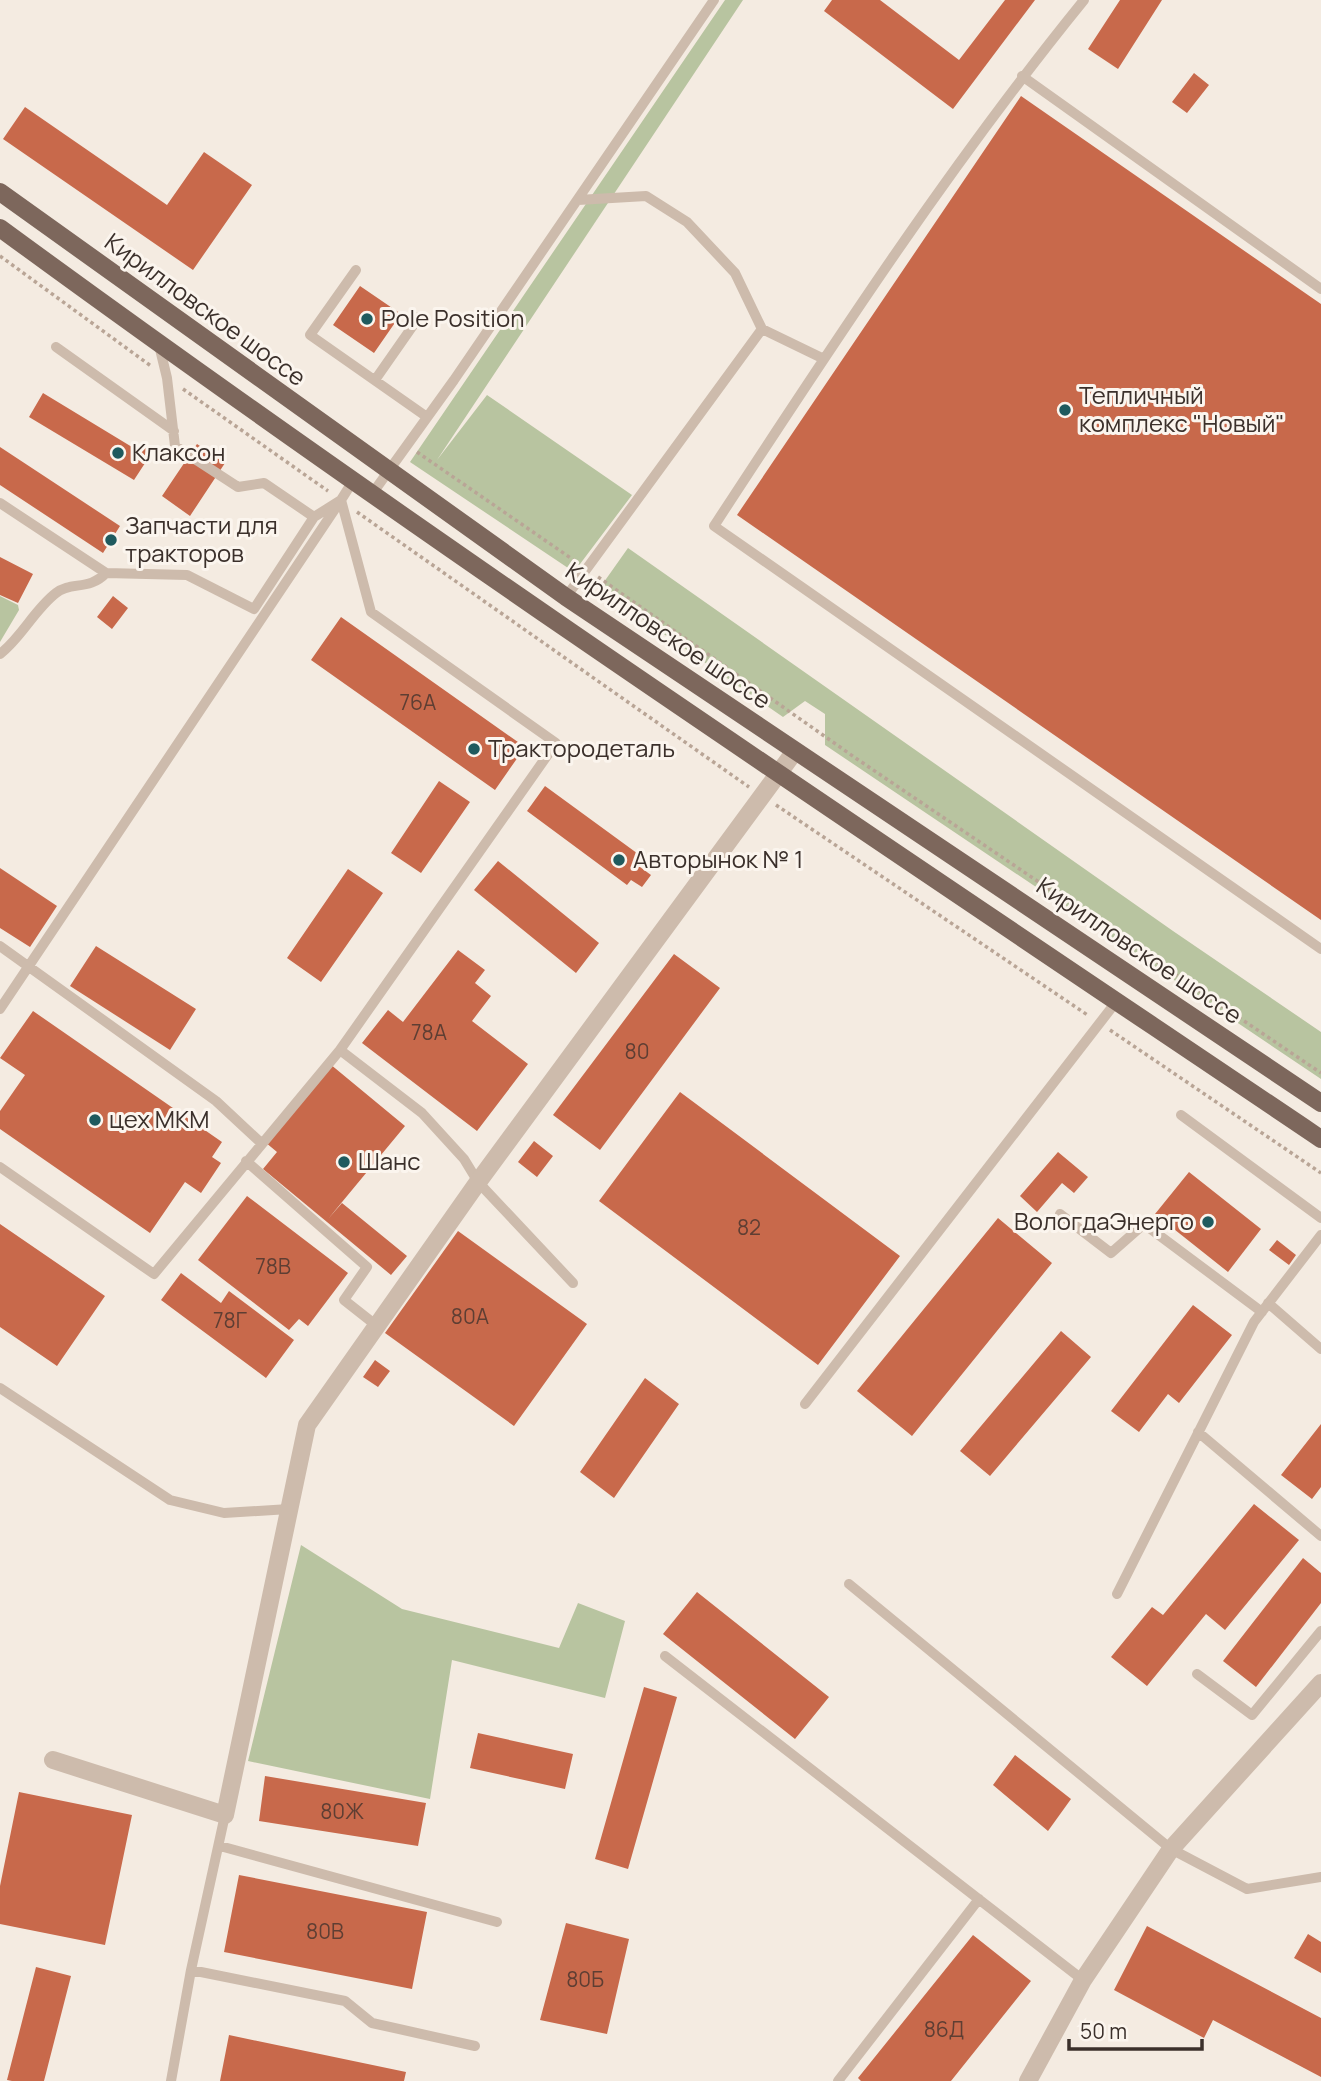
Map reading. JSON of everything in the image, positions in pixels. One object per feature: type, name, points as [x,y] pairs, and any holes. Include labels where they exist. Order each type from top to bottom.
[{"type":"main road","name":"Кирилловское шоссе","points":[[0,192],[566,597],[1321,1103]]},
{"type":"main road","name":"Кирилловское шоссе","points":[[0,228],[159,345],[353,481],[780,775],[1321,1139]]},
{"type":"street","points":[[53,1760],[225,1815],[307,1424],[478,1182],[780,775],[795,751]]},
{"type":"street","points":[[1028,2081],[1083,1980],[1171,1849],[1321,1683]]},
{"type":"lane","points":[[372,494],[714,0]]},
{"type":"lane","points":[[1083,0],[1022,76],[824,359],[714,526],[1321,949]]},
{"type":"lane","points":[[1022,76],[1321,289]]},
{"type":"lane","points":[[578,200],[646,196],[687,222],[736,273],[762,329],[824,359]]},
{"type":"lane","points":[[356,270],[310,335],[427,416]]},
{"type":"lane","points":[[375,380],[419,317]]},
{"type":"lane","points":[[566,597],[762,329]]},
{"type":"lane","points":[[159,345],[167,378],[175,446],[238,487],[264,483],[314,517]]},
{"type":"lane","points":[[56,347],[174,431]]},
{"type":"lane","points":[[0,1009],[353,481]]},
{"type":"lane","points":[[0,503],[106,573],[187,575],[254,609],[314,517],[341,500]]},
{"type":"lane","points":[[0,1167],[154,1274],[260,1142],[340,1050],[556,743],[371,612],[341,500]]},
{"type":"lane","points":[[0,654],[13,645],[57,592],[96,583],[106,573]]},
{"type":"lane","points":[[0,946],[216,1101],[260,1142]]},
{"type":"lane","points":[[805,1404],[1116,1002]]},
{"type":"lane","points":[[340,1050],[422,1113],[464,1159],[478,1182],[573,1283]]},
{"type":"lane","points":[[1181,1115],[1321,1218]]},
{"type":"lane","points":[[246,1161],[367,1267],[344,1300],[377,1326]]},
{"type":"lane","points":[[1060,1214],[1111,1253],[1144,1224],[1321,1349]]},
{"type":"lane","points":[[1117,1594],[1198,1432],[1265,1308],[1321,1235]]},
{"type":"lane","points":[[0,1388],[170,1500],[223,1513],[289,1509]]},
{"type":"lane","points":[[1198,1432],[1321,1536]]},
{"type":"lane","points":[[849,1584],[1171,1849],[1247,1889],[1321,1877]]},
{"type":"lane","points":[[1197,1674],[1252,1715],[1321,1631]]},
{"type":"lane","points":[[665,1656],[1083,1980]]},
{"type":"lane","points":[[172,2081],[191,1970],[225,1815]]},
{"type":"lane","points":[[220,1846],[497,1922]]},
{"type":"lane","points":[[838,2081],[979,1899]]},
{"type":"lane","points":[[191,1970],[345,2001],[372,2023],[475,2046]]},
{"type":"path","points":[[0,256],[167,378],[763,797],[1321,1173]]},
{"type":"path","points":[[407,445],[857,759],[1321,1073]]},
{"type":"green space","points":[[725,0],[743,0],[437,460],[487,395],[632,495],[574,572],[410,462]]},
{"type":"green space","points":[[628,548],[1321,1032],[1321,1079],[825,745],[825,714],[805,701],[783,717],[599,589]]},
{"type":"green space","points":[[0,596],[18,605],[19,610],[0,642]]},
{"type":"green space","points":[[301,1545],[402,1609],[559,1648],[578,1603],[625,1621],[605,1698],[452,1660],[430,1799],[248,1761]]},
{"type":"building","points":[[832,0],[880,0],[959,60],[1005,0],[1035,0],[953,109],[824,11]]},
{"type":"building","points":[[1120,0],[1162,0],[1118,69],[1088,49]]},
{"type":"building","points":[[1194,73],[1209,85],[1187,113],[1172,102]]},
{"type":"building","name":"Тепличный комплекс \"Новый\"","points":[[1021,96],[1321,304],[1321,920],[737,515]]},
{"type":"building","points":[[25,107],[167,205],[204,152],[252,185],[193,270],[3,139]]},
{"type":"building","name":"Pole Position","points":[[360,286],[401,314],[374,353],[333,325]]},
{"type":"building","points":[[43,393],[132,447],[145,444],[149,457],[134,480],[29,417]]},
{"type":"building","points":[[197,444],[225,463],[190,516],[162,496]]},
{"type":"building","points":[[0,447],[120,526],[103,553],[0,485]]},
{"type":"building","points":[[0,557],[33,574],[18,603],[0,595]]},
{"type":"building","points":[[113,596],[128,608],[112,629],[97,617]]},
{"type":"building","points":[[341,617],[525,747],[495,790],[311,660]]},
{"type":"building","points":[[439,781],[470,802],[421,873],[391,853]]},
{"type":"building","points":[[545,786],[645,859],[640,867],[651,875],[642,887],[631,880],[627,885],[527,811]]},
{"type":"building","points":[[498,861],[599,943],[576,973],[474,890]]},
{"type":"building","points":[[0,868],[57,906],[30,947],[0,928]]},
{"type":"building","points":[[348,869],[383,893],[321,982],[287,958]]},
{"type":"building","points":[[96,946],[196,1009],[170,1050],[70,986]]},
{"type":"building","points":[[458,950],[485,970],[475,983],[491,996],[472,1021],[528,1064],[477,1131],[362,1043],[388,1010],[403,1022]]},
{"type":"building","points":[[674,954],[720,988],[600,1150],[553,1115]]},
{"type":"building","name":"цех МКМ","points":[[33,1011],[222,1142],[212,1157],[221,1163],[201,1193],[185,1182],[150,1233],[0,1129],[0,1111],[25,1075],[0,1058]]},
{"type":"building","points":[[330,1064],[405,1126],[328,1219],[342,1203],[407,1256],[391,1275],[263,1169],[277,1152],[265,1142]]},
{"type":"building","points":[[680,1092],[900,1256],[818,1365],[599,1201]]},
{"type":"building","points":[[534,1141],[553,1156],[537,1177],[518,1162]]},
{"type":"building","points":[[1058,1152],[1088,1177],[1074,1193],[1062,1183],[1037,1212],[1020,1196]]},
{"type":"building","name":"ВологдаЭнерго","points":[[1189,1172],[1261,1229],[1228,1272],[1155,1214]]},
{"type":"building","points":[[247,1196],[348,1273],[308,1326],[299,1319],[289,1330],[198,1260]]},
{"type":"building","points":[[998,1218],[1052,1263],[912,1436],[857,1391]]},
{"type":"building","points":[[0,1224],[105,1296],[57,1366],[0,1327]]},
{"type":"building","points":[[458,1231],[587,1324],[514,1426],[385,1333]]},
{"type":"building","points":[[1277,1240],[1296,1255],[1289,1265],[1269,1250]]},
{"type":"building","points":[[181,1273],[221,1303],[229,1291],[294,1340],[266,1378],[161,1300]]},
{"type":"building","points":[[1193,1305],[1232,1335],[1179,1403],[1168,1394],[1139,1432],[1111,1411]]},
{"type":"building","points":[[1061,1331],[1091,1357],[990,1476],[960,1451]]},
{"type":"building","points":[[375,1360],[390,1371],[378,1387],[363,1377]]},
{"type":"building","points":[[645,1378],[679,1404],[614,1498],[580,1472]]},
{"type":"building","points":[[1321,1424],[1321,1487],[1312,1499],[1281,1475]]},
{"type":"building","points":[[1254,1504],[1299,1540],[1225,1630],[1206,1614],[1147,1686],[1111,1657],[1152,1607],[1163,1615]]},
{"type":"building","points":[[1303,1558],[1321,1573],[1321,1603],[1256,1687],[1223,1661]]},
{"type":"building","points":[[697,1592],[829,1697],[795,1739],[663,1634]]},
{"type":"building","points":[[644,1687],[677,1697],[628,1869],[595,1859]]},
{"type":"building","points":[[478,1733],[573,1754],[565,1789],[470,1768]]},
{"type":"building","points":[[1015,1755],[1071,1799],[1048,1831],[993,1785]]},
{"type":"building","points":[[265,1776],[426,1803],[418,1846],[259,1821]]},
{"type":"building","points":[[19,1792],[132,1815],[105,1945],[0,1924],[0,1886]]},
{"type":"building","points":[[239,1875],[427,1912],[412,1989],[224,1952]]},
{"type":"building","points":[[566,1923],[629,1939],[607,2034],[540,2020]]},
{"type":"building","points":[[1147,1926],[1321,2018],[1321,2077],[1213,2020],[1204,2038],[1114,1990]]},
{"type":"building","points":[[1308,1934],[1321,1942],[1321,1973],[1294,1958]]},
{"type":"building","points":[[973,1935],[1031,1981],[951,2081],[861,2081],[858,2078]]},
{"type":"building","points":[[36,1967],[71,1976],[44,2081],[7,2080]]},
{"type":"building","points":[[229,2035],[406,2072],[404,2081],[220,2081]]},
{"type":"place","name":"Pole Position","points":[[367,319]]},
{"type":"place","name":"Тепличный комплекс \"Новый\"","points":[[1065,410]]},
{"type":"place","name":"Клаксон","points":[[118,453]]},
{"type":"place","name":"Запчасти для тракторов","points":[[111,540]]},
{"type":"place","name":"Трактородеталь","points":[[474,749]]},
{"type":"place","name":"Авторынок № 1","points":[[619,860]]},
{"type":"place","name":"цех МКМ","points":[[95,1120]]},
{"type":"place","name":"Шанс","points":[[344,1162]]},
{"type":"place","name":"ВологдаЭнерго","points":[[1208,1222]]}]
